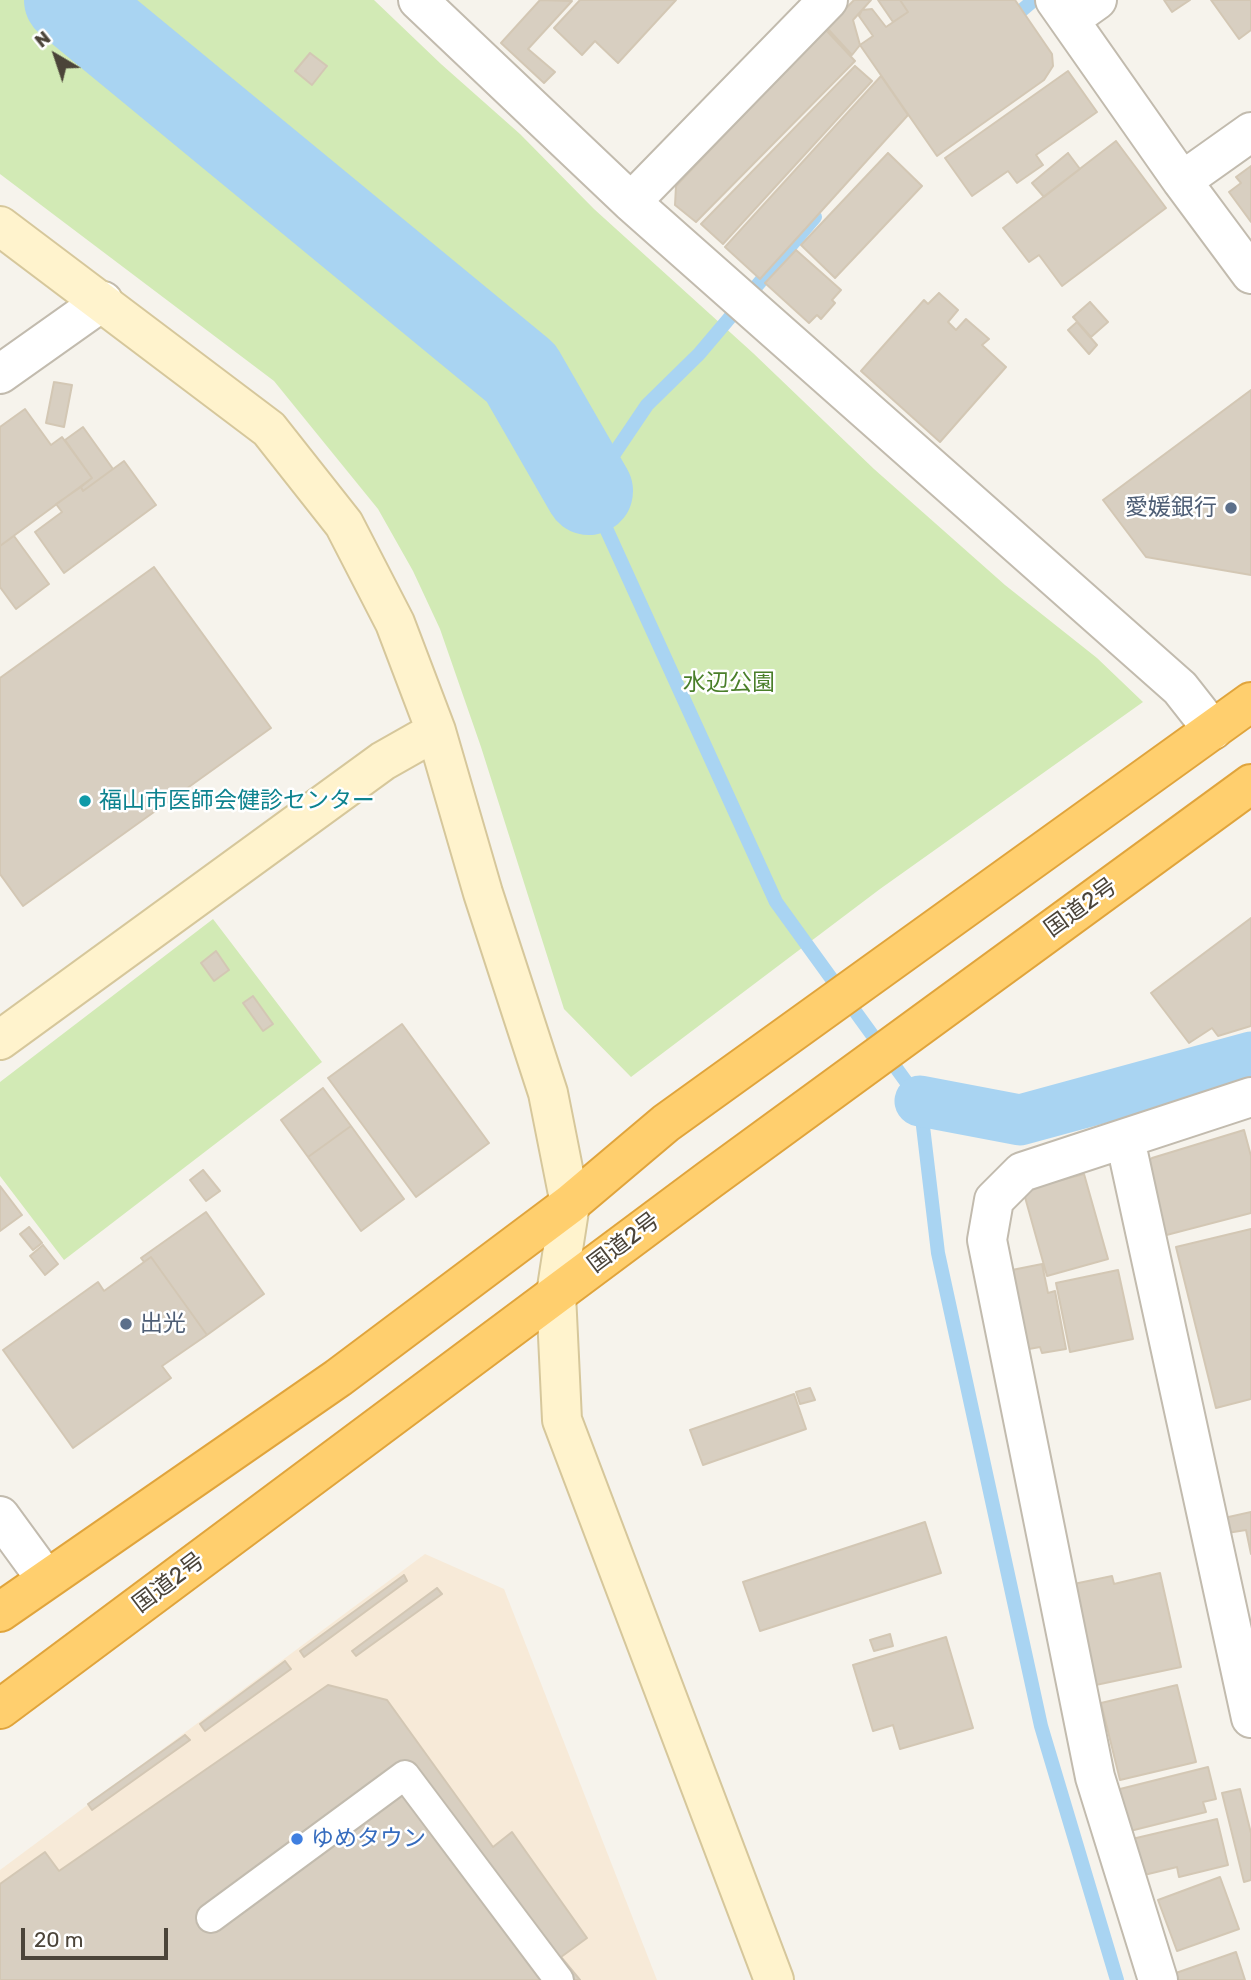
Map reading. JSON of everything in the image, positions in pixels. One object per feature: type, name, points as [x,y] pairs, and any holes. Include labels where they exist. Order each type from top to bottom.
[{"type":"highway","points":[[0,1612],[338,1378],[570,1204],[666,1123],[1251,702]]},
{"type":"highway","name":"国道2号","points":[[0,1709],[804,1110],[1251,784]]},
{"type":"street","points":[[418,0],[631,202],[1181,688],[1213,730]]},
{"type":"street","points":[[631,202],[828,0]]},
{"type":"street","points":[[1074,7],[1182,181],[1251,274]]},
{"type":"street","points":[[1182,181],[1251,132]]},
{"type":"street","points":[[0,226],[103,301],[269,429],[344,524],[395,623],[436,731],[548,1093],[570,1204],[556,1294],[562,1420],[774,1980]]},
{"type":"street","points":[[0,374],[103,301]]},
{"type":"street","points":[[0,1040],[383,761],[436,731]]},
{"type":"street","points":[[1158,1980],[1095,1777],[987,1240],[994,1200],[1022,1172],[1251,1097]]},
{"type":"street","points":[[1125,1139],[1251,1718]]},
{"type":"street","points":[[0,1516],[46,1579]]},
{"type":"lane","points":[[211,1918],[405,1775],[559,1980]]},
{"type":"shaded area","name":"ゆめタウン","points":[[425,1554],[504,1589],[657,1980],[0,1980],[0,1870]]},
{"type":"green space","name":"水辺公園","points":[[0,0],[374,0],[520,134],[594,209],[753,353],[874,469],[1005,585],[1097,658],[1143,702],[880,889],[631,1077],[564,1009],[481,747],[440,629],[413,571],[378,509],[274,381],[0,174]]},
{"type":"green space","points":[[213,919],[322,1062],[64,1260],[0,1176],[0,1082]]},
{"type":"building","points":[[540,0],[572,1],[528,49],[555,72],[544,83],[501,43]]},
{"type":"building","points":[[580,0],[676,0],[618,63],[595,41],[582,55],[554,28]]},
{"type":"building","points":[[854,0],[871,0],[853,20],[860,45],[852,55],[827,28]]},
{"type":"building","points":[[878,0],[900,0],[908,12],[893,22]]},
{"type":"building","points":[[900,0],[1015,0],[1052,54],[1053,66],[1044,80],[937,156],[860,45],[873,36],[859,16],[862,10],[872,9],[886,27],[908,12]]},
{"type":"building","points":[[1164,0],[1190,0],[1172,12]]},
{"type":"building","points":[[1211,0],[1251,0],[1251,30],[1239,39]]},
{"type":"building","points":[[825,29],[855,61],[696,222],[675,205],[676,186]]},
{"type":"building","points":[[310,53],[327,66],[312,85],[295,71]]},
{"type":"building","points":[[855,66],[872,81],[723,244],[701,224]]},
{"type":"building","points":[[1068,71],[1097,112],[1036,155],[1043,165],[1017,183],[1008,171],[972,196],[945,158]]},
{"type":"building","points":[[881,76],[908,115],[760,279],[725,247]]},
{"type":"building","points":[[1116,141],[1166,208],[1062,286],[1039,255],[1029,262],[1003,228]]},
{"type":"building","points":[[888,153],[922,186],[835,278],[801,245]]},
{"type":"building","points":[[1068,153],[1080,169],[1044,197],[1032,183]]},
{"type":"building","points":[[1251,166],[1251,222],[1229,192],[1241,183],[1236,177]]},
{"type":"building","points":[[796,250],[841,290],[832,300],[835,303],[821,319],[817,315],[809,323],[765,283]]},
{"type":"building","points":[[939,293],[958,310],[948,322],[956,330],[966,319],[989,339],[982,345],[1006,367],[940,442],[861,371],[924,300],[928,304]]},
{"type":"building","points":[[1090,302],[1108,322],[1091,337],[1073,317]]},
{"type":"building","points":[[1077,322],[1097,345],[1089,354],[1068,330]]},
{"type":"building","points":[[54,382],[72,385],[64,427],[46,423]]},
{"type":"building","points":[[1251,390],[1251,575],[1146,557],[1103,500]]},
{"type":"building","points":[[25,409],[51,445],[62,437],[92,478],[0,546],[0,427]]},
{"type":"building","points":[[83,427],[113,469],[83,491],[81,487],[92,478],[65,440]]},
{"type":"building","points":[[124,461],[156,505],[64,573],[35,532],[62,512],[56,504],[81,487],[83,491]]},
{"type":"building","points":[[14,536],[49,584],[16,609],[0,587],[0,546]]},
{"type":"building","name":"福山市医師会健診センター","points":[[154,567],[271,728],[23,906],[0,874],[0,678]]},
{"type":"building","points":[[1251,918],[1251,1026],[1218,1036],[1212,1028],[1189,1043],[1151,993]]},
{"type":"building","points":[[216,951],[229,970],[214,981],[201,963]]},
{"type":"building","points":[[253,996],[273,1024],[263,1031],[243,1003]]},
{"type":"building","points":[[402,1024],[489,1143],[416,1197],[328,1078]]},
{"type":"building","points":[[323,1088],[351,1126],[308,1157],[281,1120]]},
{"type":"building","points":[[351,1126],[404,1199],[361,1231],[308,1157]]},
{"type":"building","points":[[1244,1130],[1251,1156],[1251,1213],[1155,1238],[1145,1164],[1152,1158]]},
{"type":"building","points":[[203,1170],[220,1191],[206,1201],[190,1180]]},
{"type":"building","points":[[1084,1174],[1108,1259],[1047,1276],[1023,1190]]},
{"type":"building","points":[[0,1186],[22,1215],[0,1231]]},
{"type":"building","points":[[206,1212],[264,1294],[207,1335],[151,1257],[144,1262],[141,1258]]},
{"type":"building","points":[[29,1227],[42,1243],[33,1250],[20,1234]]},
{"type":"building","points":[[1251,1229],[1251,1399],[1216,1408],[1176,1247]]},
{"type":"building","points":[[43,1245],[58,1264],[45,1275],[30,1256]]},
{"type":"building","points":[[151,1257],[207,1335],[162,1366],[171,1378],[73,1448],[3,1350],[98,1282],[104,1291]]},
{"type":"building","points":[[1042,1264],[1048,1293],[1055,1291],[1066,1349],[1042,1353],[1040,1347],[1018,1351],[1002,1272]]},
{"type":"building","points":[[1118,1270],[1133,1339],[1070,1352],[1056,1283]]},
{"type":"building","points":[[810,1388],[815,1400],[800,1404],[796,1392]]},
{"type":"building","points":[[794,1394],[806,1429],[703,1465],[690,1430]]},
{"type":"building","points":[[1251,1512],[1251,1554],[1246,1530],[1227,1533],[1224,1518]]},
{"type":"building","points":[[925,1522],[941,1573],[760,1631],[743,1582]]},
{"type":"building","points":[[1160,1573],[1181,1667],[1091,1686],[1069,1585],[1112,1576],[1114,1584]]},
{"type":"building","points":[[404,1575],[407,1581],[304,1657],[300,1651]]},
{"type":"building","points":[[437,1588],[442,1594],[356,1656],[352,1651]]},
{"type":"building","points":[[890,1634],[893,1646],[874,1651],[870,1640]]},
{"type":"building","points":[[946,1637],[973,1728],[900,1749],[893,1725],[873,1731],[853,1665]]},
{"type":"building","points":[[285,1661],[291,1669],[205,1731],[200,1724]]},
{"type":"building","name":"ゆめタウン","points":[[328,1685],[387,1700],[493,1847],[512,1832],[587,1938],[561,1957],[580,1980],[0,1980],[0,1884],[45,1852],[59,1871]]},
{"type":"building","points":[[1177,1685],[1196,1762],[1120,1780],[1101,1703]]},
{"type":"building","points":[[185,1735],[190,1740],[92,1810],[88,1804]]},
{"type":"building","points":[[1208,1767],[1216,1799],[1203,1802],[1206,1812],[1126,1832],[1116,1790]]},
{"type":"building","points":[[1240,1789],[1251,1833],[1251,1880],[1244,1882],[1222,1793]]},
{"type":"building","points":[[1217,1819],[1228,1865],[1179,1877],[1177,1867],[1140,1876],[1132,1839]]},
{"type":"building","points":[[1220,1877],[1239,1929],[1177,1951],[1158,1900]]},
{"type":"building","points":[[1236,1952],[1245,1980],[1175,1980],[1173,1974]]},
{"type":"waterway","points":[[68,0],[521,373],[589,491]]},
{"type":"waterway","points":[[1008,22],[1034,0]]},
{"type":"waterway","points":[[815,217],[699,354],[647,405],[589,491],[776,902],[920,1101],[938,1253],[1041,1726],[1117,1980]]},
{"type":"waterway","points":[[920,1101],[1020,1120],[1251,1057]]},
{"type":"place","name":"愛媛銀行","points":[[1231,508]]},
{"type":"place","name":"福山市医師会健診センター","points":[[85,801]]},
{"type":"place","name":"出光","points":[[126,1324]]},
{"type":"place","name":"ゆめタウン","points":[[297,1839]]}]
